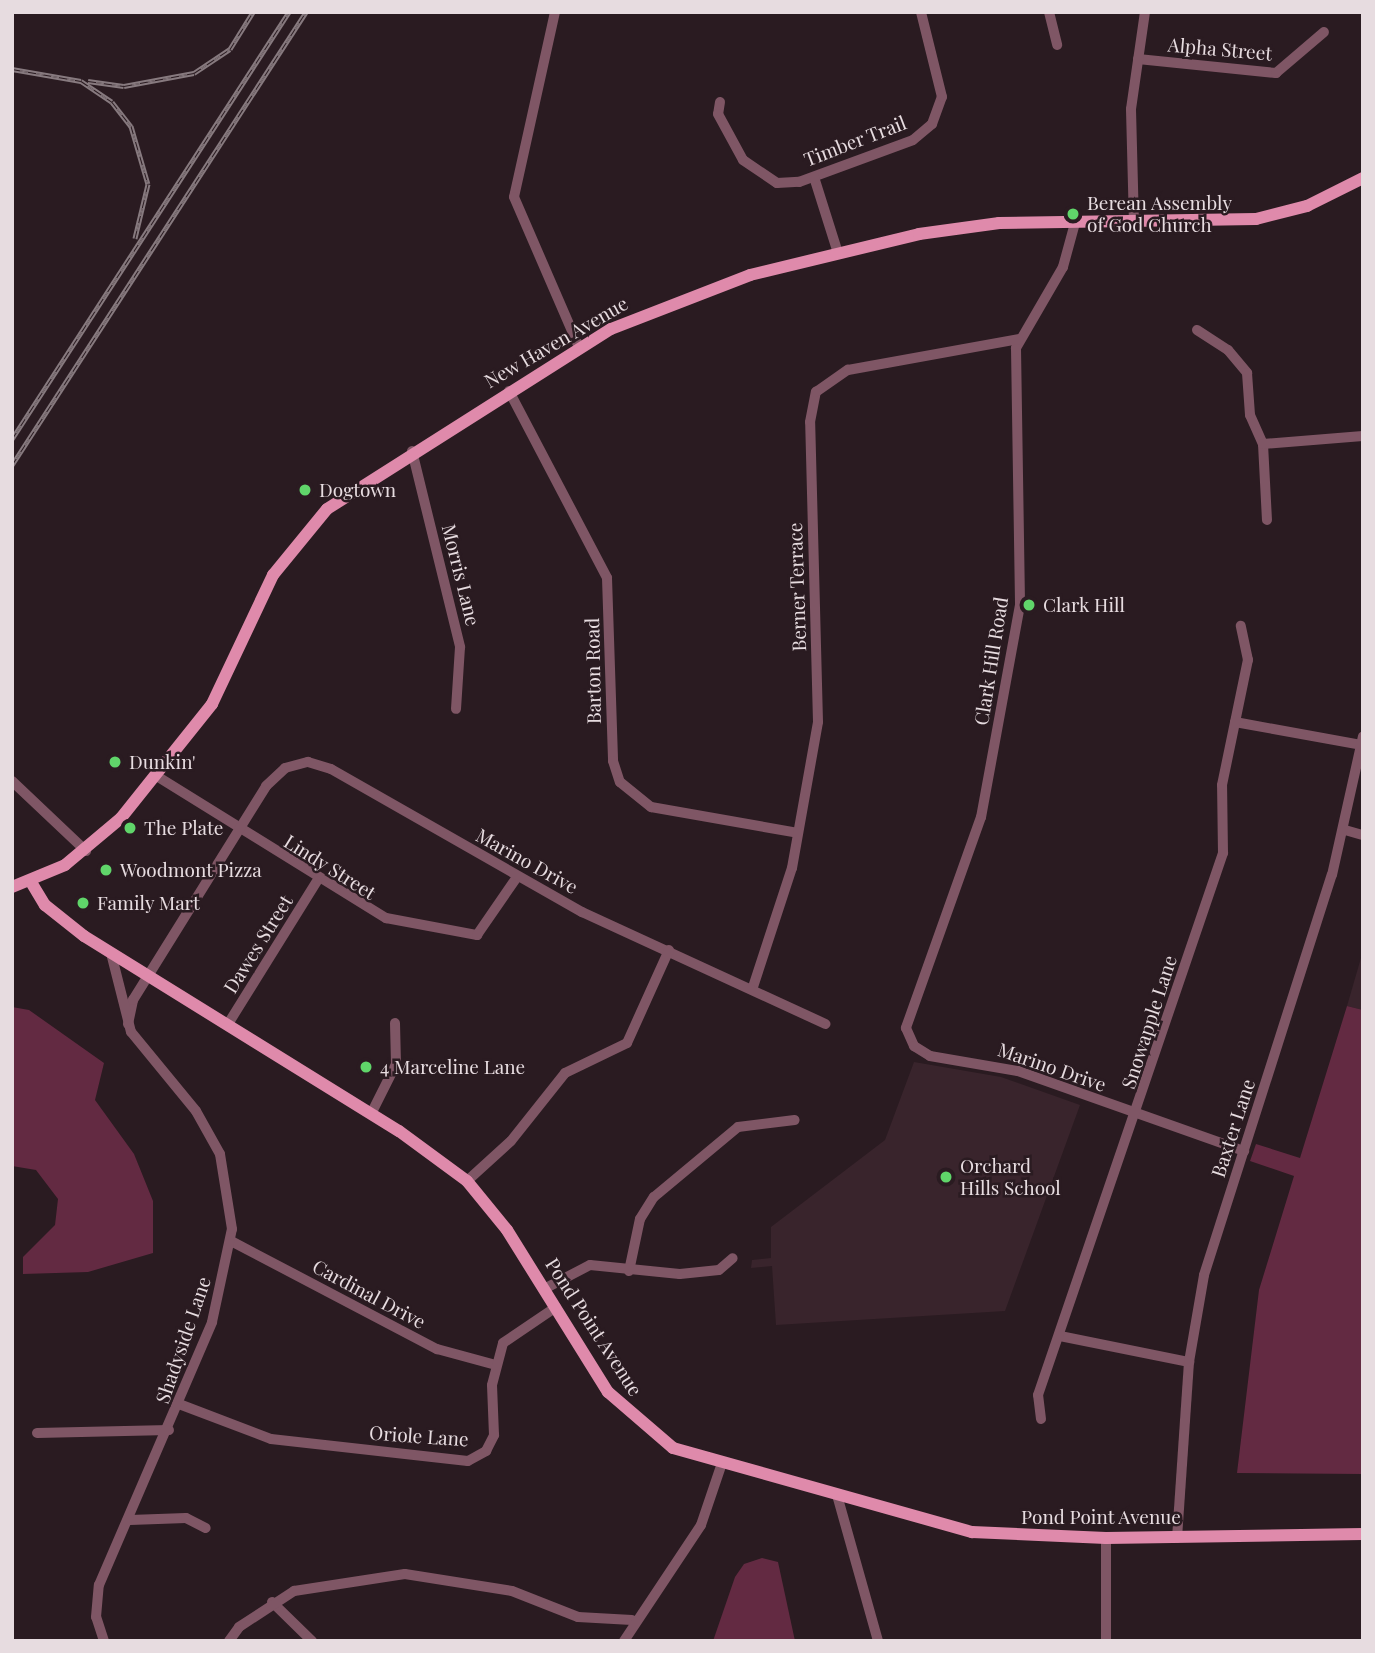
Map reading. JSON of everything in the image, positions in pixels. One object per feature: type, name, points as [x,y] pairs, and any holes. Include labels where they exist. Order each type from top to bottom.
[{"type":"main road","name":"New Haven Avenue","points":[[12,887],[31,882],[86,851],[155,775],[224,684],[263,595],[295,544],[327,509],[412,451],[579,347],[668,303],[838,253],[961,227],[1134,224],[1270,217],[1363,178]]},
{"type":"main road","name":"Pond Point Avenue","points":[[31,882],[52,912],[111,953],[371,1114],[467,1181],[544,1289],[608,1392],[638,1424],[673,1448],[721,1466],[972,1532],[1106,1538],[1363,1534]]},
{"type":"street","points":[[555,12],[514,197],[579,347]]},
{"type":"street","name":"Timber Trail","points":[[720,102],[718,114],[736,151],[757,174],[787,184],[814,177],[913,139],[932,124],[941,105],[941,77],[921,12]]},
{"type":"street","points":[[1049,12],[1057,45]]},
{"type":"street","points":[[1134,224],[1131,109],[1145,12]]},
{"type":"street","name":"Alpha Street","points":[[1138,59],[1276,73],[1324,32]]},
{"type":"street","points":[[814,177],[838,253]]},
{"type":"street","name":"Clark Hill Road","points":[[906,1021],[981,817],[1020,605],[1013,374],[1018,339],[1063,267],[1075,223]]},
{"type":"street","points":[[1197,330],[1245,369],[1250,415],[1263,444],[1267,520]]},
{"type":"street","name":"Berner Terrace","points":[[753,987],[799,832],[818,722],[810,422],[816,392],[848,370],[1018,339]]},
{"type":"street","name":"Barton Road","points":[[509,391],[607,578],[613,761],[620,782],[651,807],[799,832]]},
{"type":"street","points":[[1263,444],[1363,436]]},
{"type":"street","name":"Morris Lane","points":[[412,451],[460,647],[456,709]]},
{"type":"street","name":"Snowapple Lane","points":[[1041,1419],[1038,1395],[1137,1116],[1223,853],[1222,785],[1248,660],[1241,626]]},
{"type":"street","points":[[1235,722],[1362,741]]},
{"type":"street","name":"Baxter Lane","points":[[1177,1538],[1189,1362],[1204,1275],[1346,830],[1362,741]]},
{"type":"street","name":"Marino Drive","points":[[149,975],[278,774],[314,762],[517,877],[826,1024]]},
{"type":"street","name":"Lindy Street","points":[[155,775],[317,881],[376,915],[474,936],[489,926],[517,877]]},
{"type":"street","points":[[12,781],[86,851]]},
{"type":"street","points":[[1346,830],[1363,835]]},
{"type":"street","name":"Dawes Street","points":[[228,1024],[317,881]]},
{"type":"street","points":[[467,1181],[511,1142],[565,1073],[627,1043],[669,950]]},
{"type":"street","name":"Shadyside Lane","points":[[104,1641],[96,1599],[212,1322],[231,1241],[229,1181],[214,1141],[128,1024],[111,953]]},
{"type":"street","points":[[128,1024],[130,1006],[149,975]]},
{"type":"street","name":"Marino Drive","points":[[906,1021],[914,1046],[930,1056],[1007,1068],[1137,1116],[1244,1151]]},
{"type":"street","points":[[371,1114],[396,1064],[395,1023]]},
{"type":"street","points":[[629,1270],[640,1219],[654,1197],[738,1127],[795,1120]]},
{"type":"street","name":"Cardinal Drive","points":[[231,1241],[438,1349],[496,1365]]},
{"type":"street","points":[[544,1289],[590,1265],[629,1270],[700,1273],[723,1269],[733,1258]]},
{"type":"street","name":"Oriole Lane","points":[[179,1404],[271,1440],[468,1461],[486,1451],[494,1435],[496,1365],[509,1336],[556,1307]]},
{"type":"street","points":[[1060,1336],[1189,1362]]},
{"type":"street","points":[[37,1433],[169,1430]]},
{"type":"street","points":[[624,1641],[632,1620],[687,1550],[721,1466]]},
{"type":"street","points":[[837,1495],[878,1641]]},
{"type":"street","points":[[130,1520],[186,1518],[206,1528]]},
{"type":"street","points":[[1106,1538],[1106,1641]]},
{"type":"street","points":[[229,1641],[272,1602],[317,1584],[405,1574],[512,1591],[578,1617],[632,1620]]},
{"type":"street","points":[[272,1602],[312,1641]]},
{"type":"shaded area","points":[[1363,951],[1363,1010],[1347,1006]]},
{"type":"shaded area","points":[[1347,1006],[1363,1010],[1363,1474],[1237,1473],[1259,1290],[1294,1176],[1250,1161],[1256,1144],[1300,1158]]},
{"type":"shaded area","points":[[12,1007],[29,1010],[104,1063],[95,1100],[134,1154],[153,1201],[153,1253],[88,1272],[23,1274],[23,1257],[55,1225],[58,1199],[36,1170],[12,1166]]},
{"type":"shaded area","name":"Orchard Hills School","points":[[914,1062],[1001,1077],[1080,1105],[1005,1311],[776,1325],[772,1266],[751,1268],[752,1260],[771,1258],[771,1227],[885,1140]]},
{"type":"shaded area","points":[[762,1558],[778,1562],[795,1641],[713,1641],[735,1577],[744,1564]]},
{"type":"railway","points":[[88,81],[124,86],[194,73],[230,49],[253,12]]},
{"type":"railway","points":[[12,439],[289,12]]},
{"type":"railway","points":[[12,465],[306,12]]},
{"type":"railway","points":[[12,69],[81,81],[112,102],[131,126],[148,184],[135,238]]},
{"type":"place","name":"Berean Assembly of God Church","points":[[1073,214]]},
{"type":"place","name":"Dogtown","points":[[305,490]]},
{"type":"place","name":"Clark Hill","points":[[1029,605]]},
{"type":"place","name":"Dunkin'","points":[[115,762]]},
{"type":"place","name":"The Plate","points":[[130,828]]},
{"type":"place","name":"Woodmont Pizza","points":[[106,870]]},
{"type":"place","name":"Family Mart","points":[[83,903]]},
{"type":"place","name":"4 Marceline Lane","points":[[366,1067]]},
{"type":"place","name":"Orchard Hills School","points":[[946,1177]]}]
